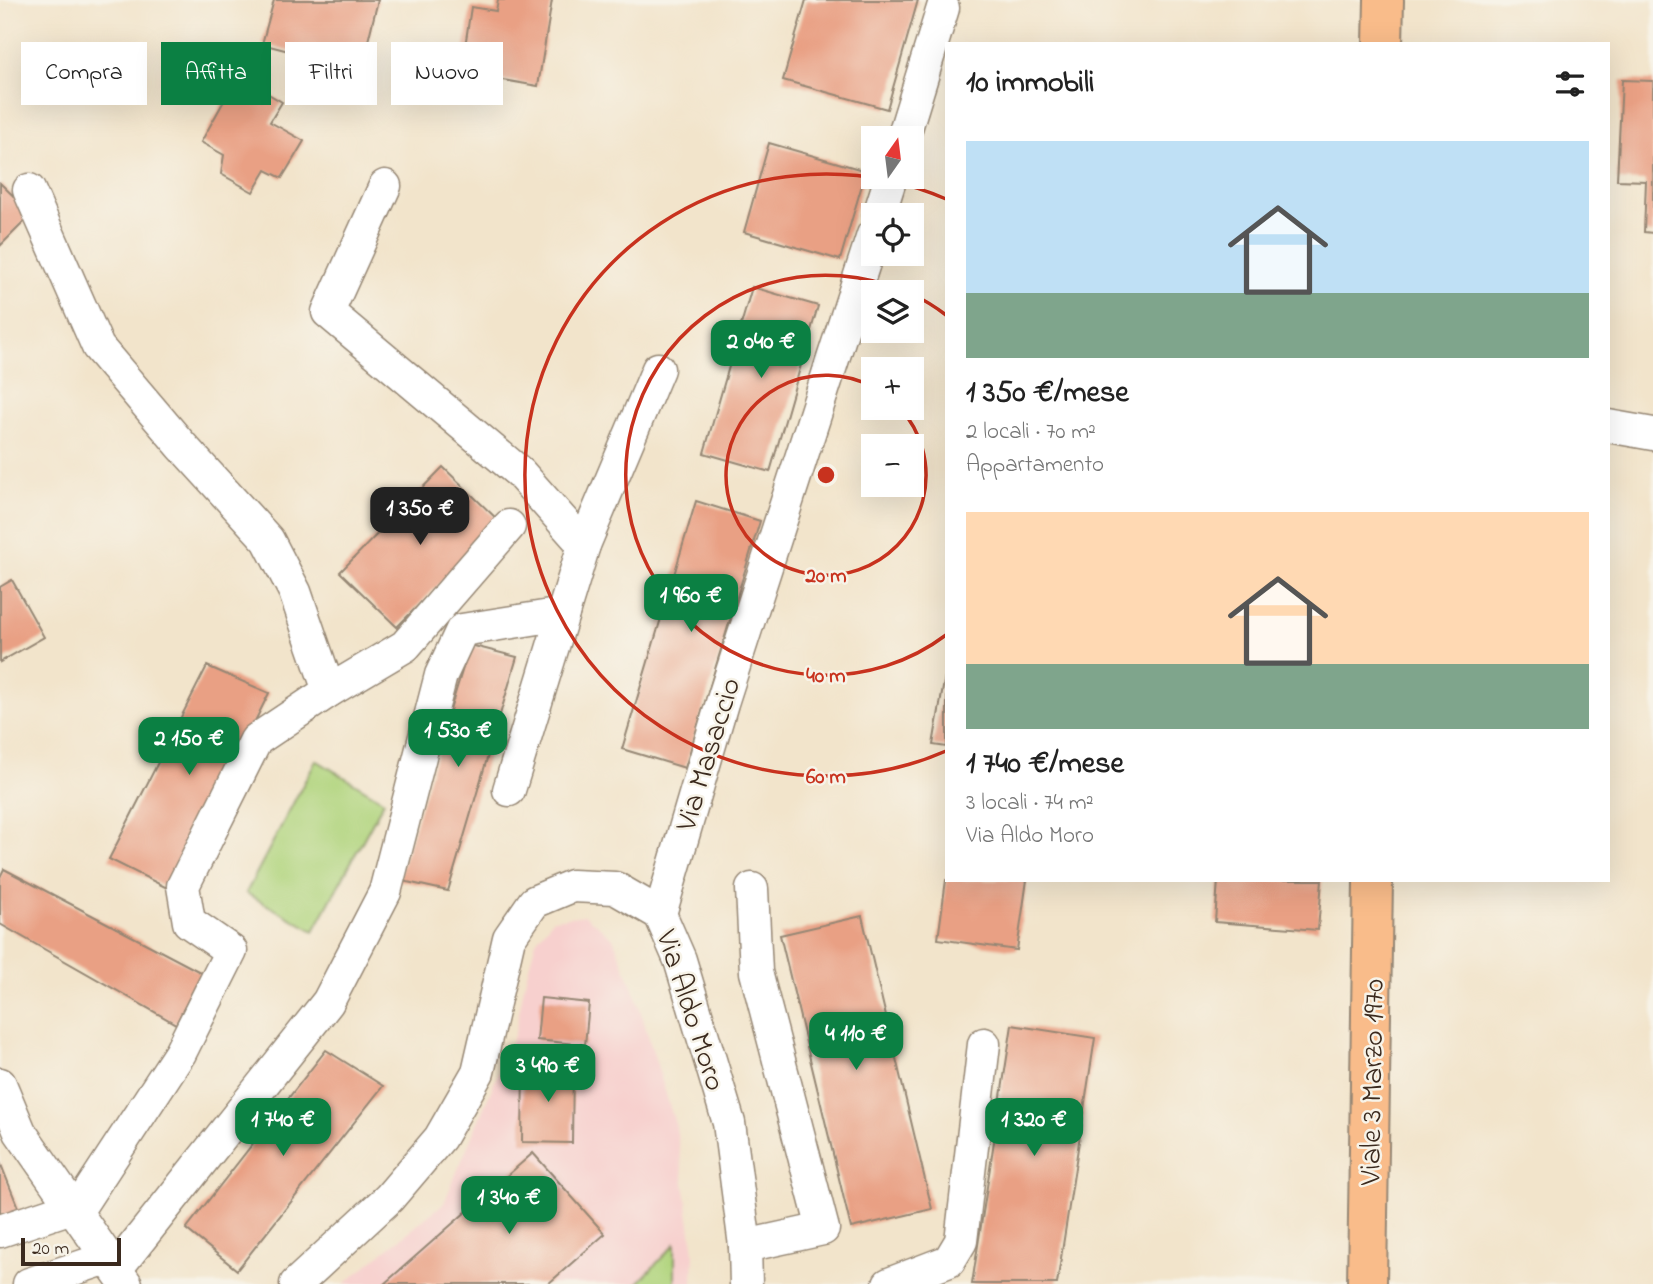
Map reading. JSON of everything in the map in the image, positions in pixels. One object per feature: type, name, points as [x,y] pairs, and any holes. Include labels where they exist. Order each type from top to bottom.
[{"type":"main road","points":[[1383,42],[1384,0]]},
{"type":"main road","name":"Viale 3 Marzo 1970","points":[[1368,1266],[1373,882]]},
{"type":"street","points":[[907,126],[943,8]]},
{"type":"street","points":[[385,186],[328,312],[520,473],[584,545]]},
{"type":"street","points":[[29,190],[98,347],[181,446],[268,540],[295,592],[329,691]]},
{"type":"street","name":"Via Masaccio","points":[[660,914],[722,703],[863,266]]},
{"type":"street","points":[[509,790],[584,545],[658,369]]},
{"type":"street","points":[[1610,426],[1653,434]]},
{"type":"street","points":[[0,1231],[74,1210],[180,1052],[231,951],[189,922],[183,886],[256,740],[329,691],[405,646],[509,526]]},
{"type":"street","points":[[29,1284],[117,1270],[328,1002],[385,892],[441,675],[462,630],[563,614]]},
{"type":"street","name":"Via Aldo Moro","points":[[296,1284],[389,1198],[440,1138],[478,1072],[509,939],[534,902],[572,886],[615,888],[660,914],[680,960],[729,1123],[746,1246],[746,1284]]},
{"type":"street","points":[[746,1246],[823,1229],[756,972],[752,889]]},
{"type":"street","points":[[889,1284],[949,1261],[961,1241],[984,1044]]},
{"type":"street","points":[[0,1084],[20,1132],[117,1270]]},
{"type":"street","points":[[1353,1284],[1368,1266]]},
{"type":"shaded area","points":[[585,915],[613,938],[635,993],[676,1127],[694,1252],[693,1284],[344,1284],[444,1203],[515,1033],[536,941],[553,919]]},
{"type":"green space","points":[[316,760],[384,801],[314,931],[246,893]]},
{"type":"green space","points":[[675,1244],[675,1284],[637,1284]]},
{"type":"building","points":[[274,0],[378,0],[368,42],[285,42],[285,50],[271,46],[271,42],[263,42]]},
{"type":"building","points":[[498,0],[552,0],[538,86],[503,80],[503,42],[466,42],[471,7],[496,11]]},
{"type":"building","points":[[806,0],[918,0],[887,109],[783,80]]},
{"type":"building","points":[[1622,80],[1653,81],[1653,233],[1644,232],[1646,181],[1617,180]]},
{"type":"building","points":[[271,96],[282,102],[270,122],[304,141],[282,178],[266,170],[253,192],[221,174],[224,155],[201,142],[222,105],[271,105]]},
{"type":"building","points":[[769,143],[861,170],[861,188],[840,260],[744,232]]},
{"type":"building","points":[[0,183],[32,214],[0,246]]},
{"type":"building","points":[[752,287],[818,306],[770,472],[704,453]]},
{"type":"building","points":[[443,467],[500,522],[397,627],[340,572]]},
{"type":"building","points":[[696,501],[760,521],[685,768],[622,749]]},
{"type":"building","points":[[12,580],[44,637],[0,662],[0,587]]},
{"type":"building","points":[[470,645],[517,657],[448,891],[398,880]]},
{"type":"building","points":[[207,666],[269,693],[171,890],[109,859]]},
{"type":"building","points":[[945,676],[945,747],[933,745]]},
{"type":"building","points":[[4,869],[202,973],[176,1024],[0,924],[0,877]]},
{"type":"building","points":[[946,882],[1027,882],[1017,950],[938,939]]},
{"type":"building","points":[[1218,882],[1322,882],[1318,930],[1215,922]]},
{"type":"building","points":[[862,916],[932,1209],[851,1228],[780,935]]},
{"type":"building","points":[[541,998],[589,1003],[585,1045],[537,1040]]},
{"type":"building","points":[[1012,1025],[1095,1038],[1057,1284],[972,1284]]},
{"type":"building","points":[[326,1050],[383,1086],[237,1270],[186,1229]]},
{"type":"building","points":[[523,1065],[573,1066],[572,1143],[522,1142]]},
{"type":"building","points":[[533,1153],[605,1234],[548,1284],[384,1284]]},
{"type":"building","points":[[0,1162],[21,1215],[0,1221]]}]
